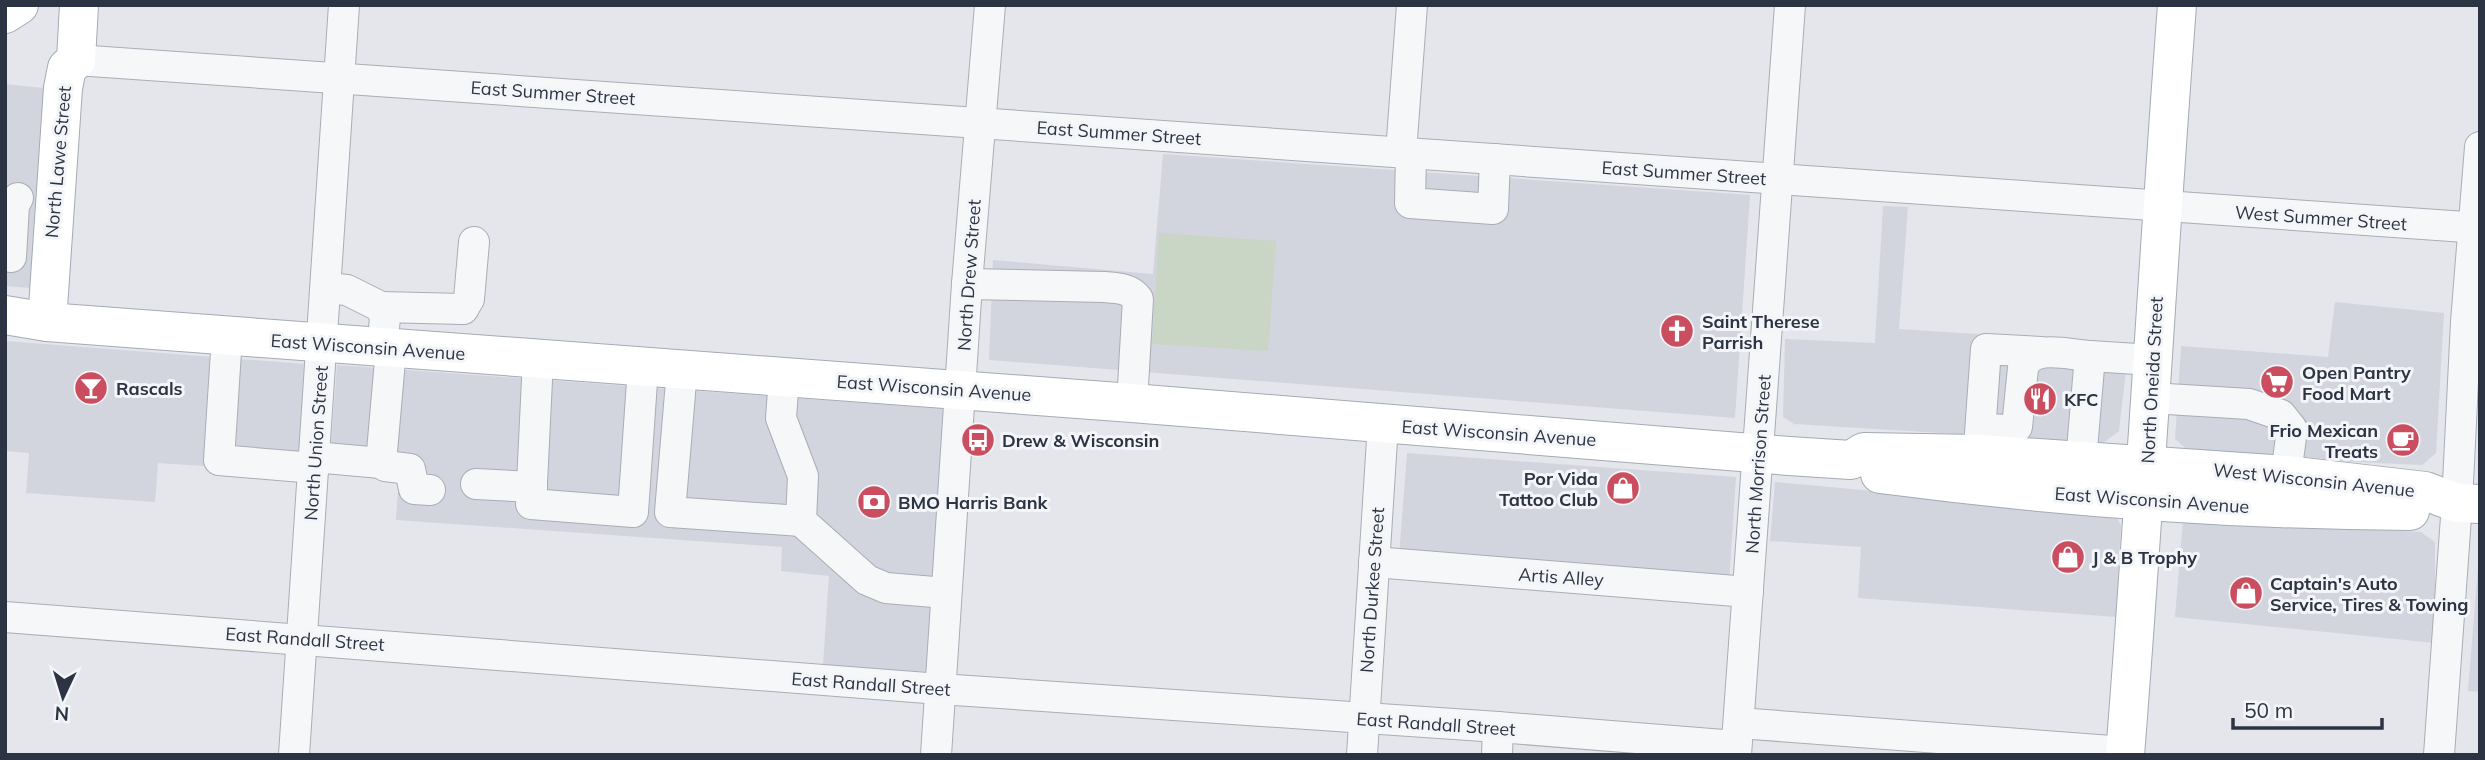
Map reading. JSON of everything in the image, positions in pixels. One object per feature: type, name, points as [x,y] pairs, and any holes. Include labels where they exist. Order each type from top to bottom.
[{"type":"main road","points":[[5,15],[19,5]]},
{"type":"main road","name":"North Lawe Street","points":[[19,319],[51,260],[26,198],[63,88],[67,68],[76,60],[79,5]]},
{"type":"main road","name":"North Oneida Street","points":[[2125,753],[2146,483],[2161,208],[2177,5]]},
{"type":"main road","name":"East Wisconsin Avenue","points":[[19,319],[1851,460],[1864,452],[2081,461],[2146,483]]},
{"type":"main road","name":"East Wisconsin Avenue","points":[[1979,456],[2146,483],[2280,509],[2424,511],[2468,504]]},
{"type":"main road","name":"West Wisconsin Avenue","points":[[2146,483],[2286,475],[2426,491],[2468,504]]},
{"type":"street","name":"North Union Street","points":[[294,755],[304,639],[344,5]]},
{"type":"street","name":"North Drew Street","points":[[936,755],[967,284],[990,5]]},
{"type":"street","points":[[1412,5],[1406,152],[1410,203],[1493,209],[1495,159]]},
{"type":"street","name":"North Morrison Street","points":[[1737,741],[1790,5]]},
{"type":"street","name":"East Summer Street","points":[[76,60],[1406,152],[2161,208]]},
{"type":"street","points":[[2439,755],[2468,504],[2466,322],[2477,228],[2480,147]]},
{"type":"street","points":[[26,198],[14,205],[8,257],[51,260]]},
{"type":"street","name":"West Summer Street","points":[[2161,208],[2477,228]]},
{"type":"street","points":[[463,309],[469,299],[474,242]]},
{"type":"street","points":[[967,284],[1104,286],[1134,294],[1138,299],[1132,403]]},
{"type":"street","points":[[326,288],[347,290],[381,307],[463,309]]},
{"type":"street","points":[[381,307],[387,348],[381,463]]},
{"type":"street","points":[[463,309],[468,319],[468,354]]},
{"type":"street","points":[[227,336],[219,460],[381,463],[410,470],[414,489],[430,491]]},
{"type":"street","points":[[1979,456],[1986,349],[2153,360]]},
{"type":"street","points":[[1979,456],[2007,430],[2017,427],[2026,359],[2041,352]]},
{"type":"street","points":[[2081,461],[2090,356]]},
{"type":"street","points":[[538,359],[531,504],[633,512],[643,367]]},
{"type":"street","points":[[682,370],[670,512],[801,521],[867,580],[886,589],[946,593]]},
{"type":"street","points":[[784,377],[781,418],[803,476],[801,521]]},
{"type":"street","points":[[2151,398],[2249,404],[2281,415],[2292,429],[2286,475]]},
{"type":"street","name":"North Durkee Street","points":[[1362,755],[1383,424]]},
{"type":"street","points":[[476,484],[532,487]]},
{"type":"street","name":"Artis Alley","points":[[1374,562],[1748,592]]},
{"type":"street","name":"East Randall Street","points":[[5,617],[1364,719],[1497,741],[1737,741],[2125,753]]},
{"type":"shaded area","points":[[5,84],[44,88],[30,288],[5,286]]},
{"type":"shaded area","points":[[1163,154],[1750,195],[1735,418],[989,360],[993,260],[1153,274]]},
{"type":"shaded area","points":[[1883,206],[1908,207],[1899,329],[2129,344],[2119,431],[2103,443],[1794,424],[1783,417],[1785,339],[1875,343]]},
{"type":"shaded area","points":[[2335,302],[2444,313],[2436,453],[2422,465],[2193,455],[2175,439],[2181,346],[2328,357]]},
{"type":"shaded area","points":[[5,341],[306,364],[299,472],[158,463],[155,502],[26,493],[29,453],[5,451]]},
{"type":"shaded area","points":[[337,365],[946,409],[927,672],[823,665],[829,576],[781,571],[782,547],[396,520],[399,476],[329,471]]},
{"type":"shaded area","points":[[1407,453],[1736,477],[1729,583],[1399,557]]},
{"type":"shaded area","points":[[1775,482],[2113,513],[2121,525],[2116,617],[1858,598],[1861,547],[1770,541]]},
{"type":"shaded area","points":[[2183,520],[2421,532],[2435,542],[2435,643],[2175,617]]},
{"type":"shaded area","points":[[2480,542],[2480,692],[2468,691]]},
{"type":"green space","points":[[1159,233],[1276,241],[1268,351],[1152,344]]},
{"type":"place","name":"Saint Therese Parrish","points":[[1677,331]]},
{"type":"place","name":"Open Pantry Food Mart","points":[[2277,382]]},
{"type":"place","name":"Rascals","points":[[91,388]]},
{"type":"place","name":"KFC","points":[[2040,399]]},
{"type":"place","name":"Drew & Wisconsin","points":[[978,440]]},
{"type":"place","name":"Frio Mexican Treats","points":[[2403,440]]},
{"type":"place","name":"Por Vida Tattoo Club","points":[[1623,488]]},
{"type":"place","name":"BMO Harris Bank","points":[[874,502]]},
{"type":"place","name":"J & B Trophy","points":[[2068,557]]},
{"type":"place","name":"Captain's Auto Service, Tires & Towing","points":[[2246,593]]}]
